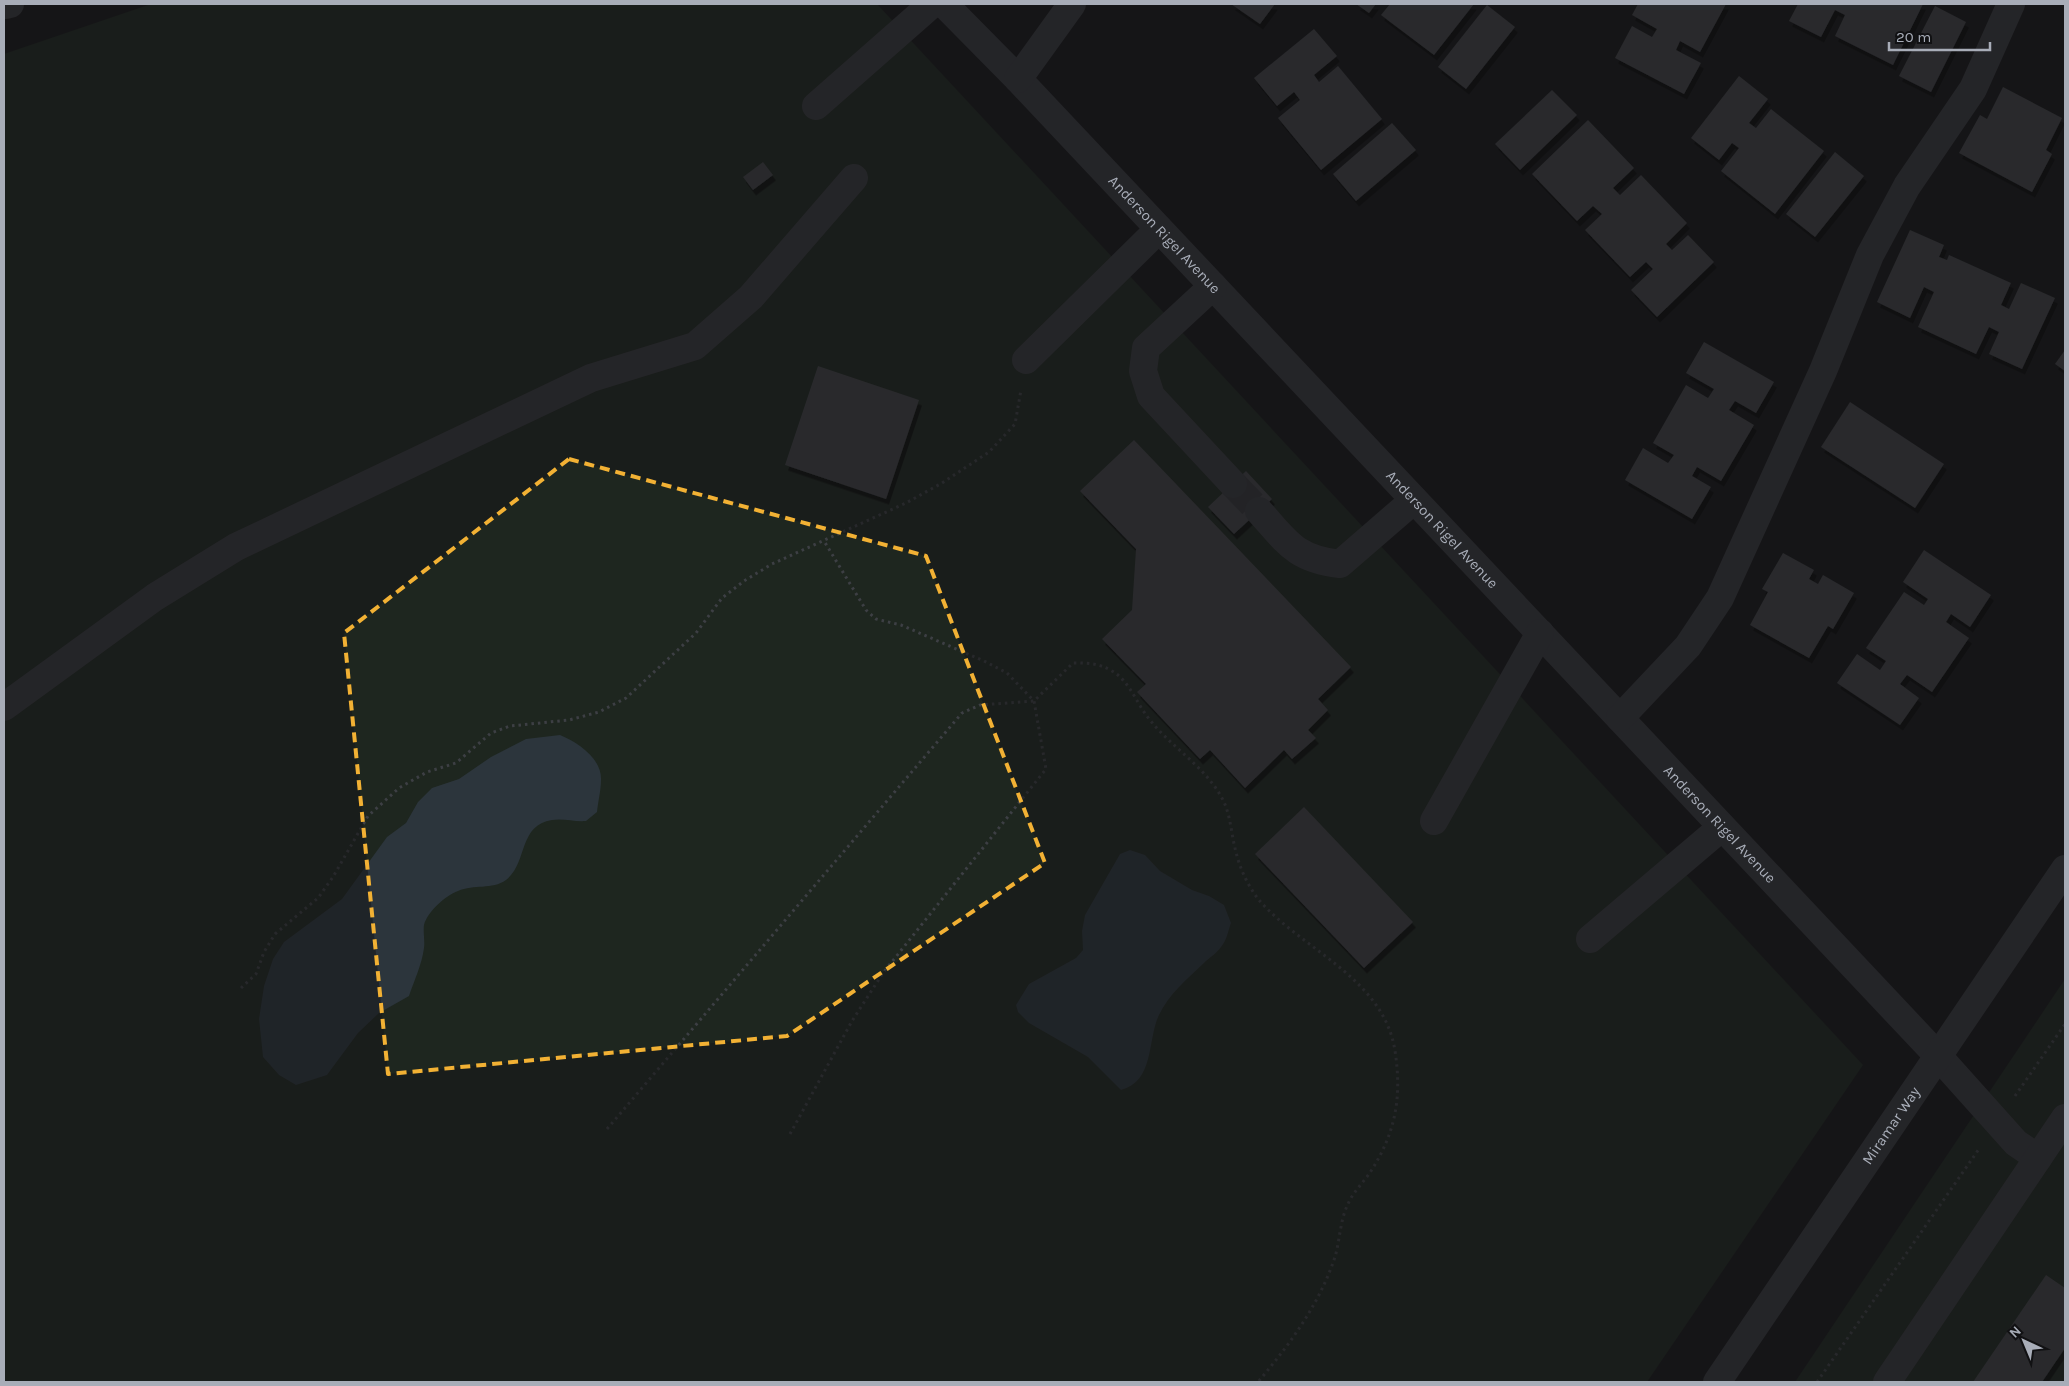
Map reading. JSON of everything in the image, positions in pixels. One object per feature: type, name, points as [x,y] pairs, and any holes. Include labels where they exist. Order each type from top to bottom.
[{"type":"street","points":[[816,106],[932,4]]},
{"type":"street","name":"Anderson Rigel Avenue","points":[[944,4],[1018,79],[1540,633],[1939,1057],[2016,1143],[2038,1158]]},
{"type":"street","points":[[1018,79],[1072,4]]},
{"type":"street","points":[[1620,718],[1688,646],[1720,598],[1823,371],[1870,255],[1907,186],[1973,89],[2010,4]]},
{"type":"street","points":[[4,707],[155,596],[236,547],[591,378],[696,346],[751,297],[854,178]]},
{"type":"street","points":[[1026,360],[1159,230]]},
{"type":"street","points":[[1213,286],[1146,348],[1143,371],[1151,396],[1233,484]]},
{"type":"street","points":[[1258,511],[1295,551],[1317,562],[1340,564],[1414,500]]},
{"type":"street","points":[[1434,821],[1540,633]]},
{"type":"street","points":[[1590,939],[1722,827]]},
{"type":"street","name":"Miramar Way","points":[[1717,1382],[2065,869]]},
{"type":"street","points":[[1887,1382],[2065,1118]]},
{"type":"path","points":[[241,988],[256,974],[264,952],[274,934],[318,898],[333,878],[368,816],[400,788],[427,772],[456,763],[491,733],[510,726],[569,720],[599,712],[626,698],[696,633],[722,598],[744,581],[772,564],[865,520],[906,504],[989,452],[1015,424],[1026,360]]},
{"type":"path","points":[[790,1134],[852,1021],[883,973],[1046,769],[1034,701],[1007,674],[984,661],[901,625],[876,619],[866,610],[824,541]]},
{"type":"path","points":[[608,1129],[962,713],[980,705],[1034,701],[1073,663],[1094,663],[1113,671],[1129,687],[1149,720],[1212,782],[1223,801],[1229,817],[1236,852],[1246,881],[1259,900],[1289,929],[1322,953],[1371,998],[1385,1021],[1395,1049],[1397,1101],[1393,1129],[1374,1165],[1348,1204],[1335,1256],[1314,1306],[1280,1356],[1258,1382]]},
{"type":"path","points":[[1817,1382],[2065,1024]]},
{"type":"highlighted area","points":[[569,459],[926,556],[1045,863],[787,1036],[388,1074],[344,633]]},
{"type":"shaded area","points":[[151,4],[877,4],[1863,1065],[1647,1382],[4,1382],[4,54]]},
{"type":"shaded area","points":[[560,735],[581,747],[593,758],[597,765],[600,772],[601,788],[597,812],[586,821],[552,820],[541,823],[528,837],[518,864],[506,880],[495,885],[458,891],[448,896],[438,905],[429,914],[424,925],[423,954],[409,996],[379,1013],[358,1033],[327,1075],[296,1085],[279,1075],[263,1057],[259,1019],[264,986],[273,959],[284,942],[342,899],[387,837],[406,823],[418,802],[432,788],[459,779],[491,757],[526,739]]},
{"type":"shaded area","points":[[1130,850],[1145,855],[1160,871],[1192,890],[1209,896],[1224,905],[1231,923],[1226,938],[1219,949],[1179,987],[1163,1007],[1155,1025],[1145,1069],[1140,1078],[1132,1085],[1121,1090],[1088,1057],[1029,1023],[1018,1012],[1016,1005],[1029,984],[1076,958],[1083,950],[1082,931],[1085,915],[1120,854]]},
{"type":"shaded area","points":[[2065,979],[2065,1382],[1795,1382]]},
{"type":"building","points":[[1231,4],[1275,4],[1260,24]]},
{"type":"building","points":[[1356,4],[1376,4],[1369,13]]},
{"type":"building","points":[[1390,4],[1474,4],[1434,55],[1381,15]]},
{"type":"building","points":[[1638,4],[1726,4],[1700,52],[1680,41],[1676,50],[1701,63],[1684,94],[1615,58],[1632,26],[1652,37],[1657,29],[1632,15]]},
{"type":"building","points":[[1798,4],[1923,4],[1893,65],[1835,36],[1845,15],[1835,10],[1821,37],[1789,21]]},
{"type":"building","points":[[1487,5],[1515,27],[1466,89],[1438,67]]},
{"type":"building","points":[[1935,6],[1966,22],[1931,92],[1899,76]]},
{"type":"building","points":[[1314,29],[1337,56],[1314,75],[1319,82],[1338,66],[1382,119],[1321,170],[1278,118],[1300,100],[1294,92],[1277,106],[1254,78]]},
{"type":"building","points":[[1739,76],[1768,99],[1749,123],[1756,128],[1771,109],[1824,151],[1775,214],[1721,171],[1739,148],[1732,143],[1719,160],[1691,138]]},
{"type":"building","points":[[2003,87],[2062,118],[2046,150],[2052,154],[2032,192],[1959,153],[1980,115],[1987,119]]},
{"type":"building","points":[[1552,90],[1577,115],[1520,170],[1495,144]]},
{"type":"building","points":[[1588,120],[1634,168],[1613,188],[1620,195],[1641,175],[1687,223],[1666,244],[1672,250],[1688,235],[1714,262],[1657,317],[1631,290],[1653,269],[1646,262],[1630,277],[1585,230],[1602,214],[1593,206],[1577,221],[1532,174]]},
{"type":"building","points":[[1392,123],[1416,150],[1356,201],[1333,174]]},
{"type":"building","points":[[1835,152],[1864,176],[1815,237],[1786,214]]},
{"type":"building","points":[[763,162],[773,175],[753,190],[743,177]]},
{"type":"building","points":[[1910,230],[1944,245],[1939,257],[1947,260],[1949,255],[2011,283],[2001,305],[2009,309],[2021,283],[2055,298],[2022,369],[1989,354],[1999,332],[1989,327],[1976,354],[1918,327],[1934,292],[1924,287],[1910,318],[1877,302]]},
{"type":"building","points":[[1704,342],[1774,382],[1756,413],[1735,401],[1729,410],[1754,425],[1721,481],[1697,467],[1692,476],[1711,487],[1692,519],[1625,480],[1643,448],[1668,463],[1674,455],[1653,443],[1686,385],[1708,398],[1714,389],[1686,373]]},
{"type":"building","points":[[2065,350],[2065,371],[2055,364]]},
{"type":"building","points":[[818,366],[919,400],[886,499],[785,465]]},
{"type":"building","points":[[1850,402],[1944,464],[1915,508],[1821,447]]},
{"type":"building","points":[[1134,440],[1351,667],[1318,699],[1328,710],[1308,730],[1316,738],[1292,759],[1284,750],[1245,788],[1210,750],[1200,759],[1137,692],[1146,684],[1102,639],[1132,610],[1136,549],[1080,491]]},
{"type":"building","points":[[1246,471],[1272,499],[1234,534],[1208,507]]},
{"type":"building","points":[[1924,550],[1991,595],[1970,627],[1951,614],[1946,622],[1969,638],[1932,692],[1907,675],[1900,684],[1919,698],[1900,725],[1837,683],[1857,654],[1880,670],[1886,661],[1866,648],[1904,592],[1924,605],[1928,599],[1903,582]]},
{"type":"building","points":[[1783,553],[1814,570],[1809,579],[1818,584],[1823,575],[1854,593],[1833,629],[1828,626],[1809,658],[1750,625],[1768,592],[1762,589]]},
{"type":"building","points":[[1304,807],[1413,922],[1364,968],[1255,854]]},
{"type":"building","points":[[2046,1275],[2065,1288],[2065,1348],[2042,1382],[1973,1382]]},
{"type":"tunnel","points":[[1233,484],[1259,511]]}]
